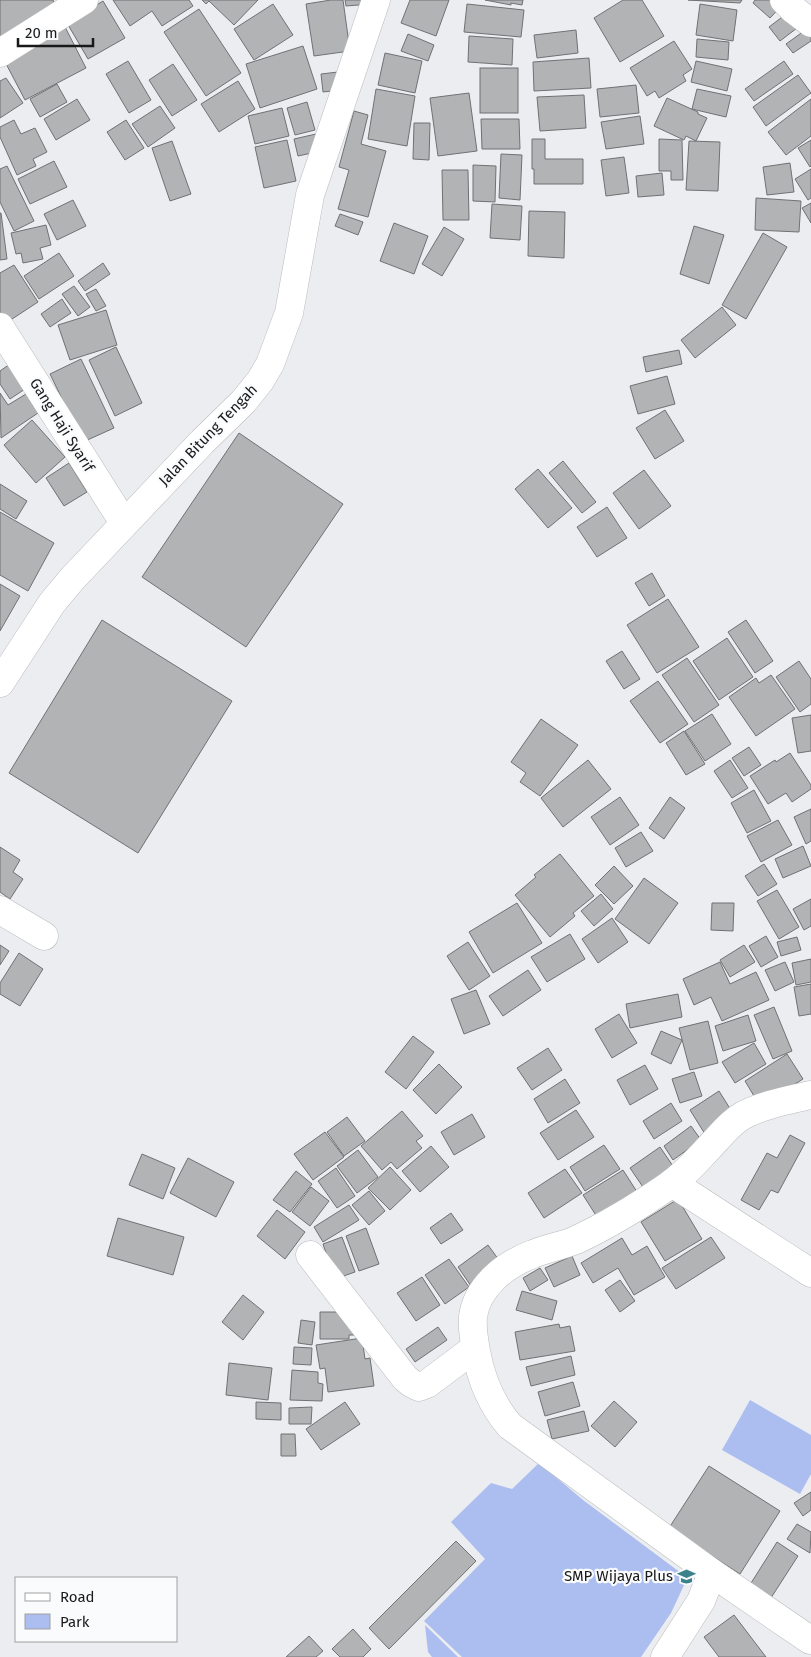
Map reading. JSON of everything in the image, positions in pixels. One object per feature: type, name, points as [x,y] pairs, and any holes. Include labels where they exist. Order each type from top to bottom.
[{"type":"street","points":[[0,53],[84,0]]},
{"type":"street","name":"Jalan Bitung Tengah","points":[[0,684],[52,603],[124,523],[243,402],[270,364],[288,312],[310,195],[376,0]]},
{"type":"street","points":[[784,0],[811,23]]},
{"type":"street","name":"Gang Haji Syarif","points":[[0,327],[124,523]]},
{"type":"street","points":[[0,910],[44,936]]},
{"type":"street","points":[[810,1640],[712,1573],[510,1426],[491,1399],[479,1368],[475,1348],[473,1316],[479,1299],[493,1278],[506,1267],[535,1253],[573,1241],[602,1227],[672,1183],[688,1170],[727,1127],[741,1116],[755,1110],[811,1095]]},
{"type":"street","points":[[672,1183],[811,1274]]},
{"type":"street","points":[[310,1255],[405,1378],[411,1383],[419,1387],[427,1384],[475,1348]]},
{"type":"street","points":[[665,1657],[701,1601],[712,1573]]},
{"type":"green space","points":[[750,1400],[811,1435],[811,1474],[800,1494],[722,1450]]},
{"type":"green space","points":[[539,1463],[583,1500],[681,1573],[686,1581],[671,1613],[641,1657],[462,1657],[424,1621],[485,1559],[451,1522],[491,1483],[512,1489]]},
{"type":"green space","points":[[425,1625],[458,1657],[432,1657],[428,1652]]},
{"type":"building","points":[[0,0],[53,0],[59,12],[0,41]]},
{"type":"building","points":[[113,0],[189,0],[193,6],[162,26],[152,11],[130,26]]},
{"type":"building","points":[[202,0],[258,0],[234,25],[209,1],[206,4]]},
{"type":"building","points":[[343,0],[350,51],[314,56],[306,4]]},
{"type":"building","points":[[345,0],[371,0],[371,4],[346,6]]},
{"type":"building","points":[[410,0],[449,0],[436,36],[401,23]]},
{"type":"building","points":[[485,0],[523,0],[522,5],[511,3],[511,5]]},
{"type":"building","points":[[623,0],[642,0],[664,36],[620,62],[594,18]]},
{"type":"building","points":[[688,0],[742,0],[740,3]]},
{"type":"building","points":[[755,0],[782,0],[785,2],[770,18],[753,3]]},
{"type":"building","points":[[103,1],[125,38],[88,59],[67,23]]},
{"type":"building","points":[[273,4],[293,35],[254,60],[234,29]]},
{"type":"building","points":[[467,4],[524,10],[521,37],[464,32]]},
{"type":"building","points":[[700,4],[737,10],[733,41],[696,35]]},
{"type":"building","points":[[199,9],[241,73],[206,96],[164,32]]},
{"type":"building","points":[[790,11],[801,25],[780,41],[769,27]]},
{"type":"building","points":[[811,26],[811,41],[793,53],[786,44]]},
{"type":"building","points":[[65,27],[86,68],[25,100],[3,58]]},
{"type":"building","points":[[576,30],[578,53],[537,58],[534,35]]},
{"type":"building","points":[[408,34],[434,45],[428,61],[401,51]]},
{"type":"building","points":[[469,36],[513,39],[512,65],[468,62]]},
{"type":"building","points":[[697,39],[729,42],[728,60],[696,57]]},
{"type":"building","points":[[674,41],[692,69],[683,75],[686,81],[659,98],[655,91],[647,96],[630,68]]},
{"type":"building","points":[[303,46],[317,89],[260,108],[246,64]]},
{"type":"building","points":[[385,53],[422,61],[415,93],[378,85]]},
{"type":"building","points":[[589,58],[591,88],[534,91],[533,62]]},
{"type":"building","points":[[128,61],[151,100],[129,113],[106,74]]},
{"type":"building","points":[[696,61],[732,69],[727,91],[691,82]]},
{"type":"building","points":[[784,61],[793,74],[754,101],[745,89]]},
{"type":"building","points":[[173,64],[197,100],[172,116],[149,80]]},
{"type":"building","points":[[480,68],[518,68],[518,113],[480,113]]},
{"type":"building","points":[[338,72],[340,90],[323,92],[321,74]]},
{"type":"building","points":[[798,75],[811,93],[766,126],[753,107]]},
{"type":"building","points":[[6,78],[23,103],[0,118],[0,81]]},
{"type":"building","points":[[238,81],[255,109],[219,132],[201,104]]},
{"type":"building","points":[[57,84],[67,102],[40,117],[30,99]]},
{"type":"building","points":[[636,85],[639,113],[600,117],[597,89]]},
{"type":"building","points":[[376,89],[415,96],[407,146],[368,139]]},
{"type":"building","points":[[697,89],[731,96],[726,117],[692,109]]},
{"type":"building","points":[[469,93],[477,151],[438,156],[430,98]]},
{"type":"building","points":[[584,95],[586,128],[540,131],[537,97]]},
{"type":"building","points":[[667,98],[707,118],[696,141],[686,136],[684,140],[654,126]]},
{"type":"building","points":[[77,99],[90,120],[56,140],[44,119]]},
{"type":"building","points":[[811,99],[811,136],[786,155],[768,132]]},
{"type":"building","points":[[307,102],[315,130],[295,135],[287,108]]},
{"type":"building","points":[[160,106],[175,128],[148,147],[132,124]]},
{"type":"building","points":[[282,108],[289,136],[255,144],[248,116]]},
{"type":"building","points":[[354,111],[368,115],[361,144],[386,151],[368,217],[338,209],[349,170],[339,167]]},
{"type":"building","points":[[640,116],[644,144],[606,149],[601,122]]},
{"type":"building","points":[[481,119],[519,119],[520,149],[482,149]]},
{"type":"building","points":[[14,120],[21,134],[35,128],[47,152],[33,159],[36,166],[17,175],[0,137],[0,127]]},
{"type":"building","points":[[126,120],[144,148],[125,160],[107,132]]},
{"type":"building","points":[[414,123],[430,123],[429,160],[413,159]]},
{"type":"building","points":[[316,134],[321,151],[298,156],[294,139]]},
{"type":"building","points":[[532,139],[545,139],[545,159],[583,159],[583,184],[534,184]]},
{"type":"building","points":[[659,139],[682,140],[683,180],[671,180],[671,171],[659,171]]},
{"type":"building","points":[[287,140],[296,181],[264,188],[255,147]]},
{"type":"building","points":[[811,140],[811,166],[810,167],[798,148]]},
{"type":"building","points":[[172,141],[191,194],[170,201],[152,148]]},
{"type":"building","points":[[689,141],[720,142],[718,191],[686,190]]},
{"type":"building","points":[[501,154],[522,155],[520,200],[499,198]]},
{"type":"building","points":[[624,157],[629,193],[606,196],[601,160]]},
{"type":"building","points":[[54,161],[67,187],[30,204],[18,179]]},
{"type":"building","points":[[790,163],[794,192],[767,195],[763,167]]},
{"type":"building","points":[[473,165],[496,166],[495,202],[473,201]]},
{"type":"building","points":[[7,166],[34,221],[14,231],[0,202],[0,169]]},
{"type":"building","points":[[811,169],[811,198],[808,200],[795,179]]},
{"type":"building","points":[[442,170],[468,170],[469,220],[443,220]]},
{"type":"building","points":[[662,173],[664,195],[638,197],[636,176]]},
{"type":"building","points":[[756,198],[801,201],[799,232],[755,230]]},
{"type":"building","points":[[73,200],[86,226],[57,240],[44,214]]},
{"type":"building","points":[[811,203],[811,223],[802,208]]},
{"type":"building","points":[[492,204],[522,206],[520,240],[490,238]]},
{"type":"building","points":[[529,211],[565,212],[564,258],[528,256]]},
{"type":"building","points":[[0,213],[7,259],[0,260]]},
{"type":"building","points":[[340,214],[363,222],[358,235],[335,226]]},
{"type":"building","points":[[394,223],[428,236],[414,274],[380,261]]},
{"type":"building","points":[[46,225],[51,245],[40,248],[43,259],[23,263],[21,253],[16,254],[11,233]]},
{"type":"building","points":[[694,226],[724,235],[709,284],[680,274]]},
{"type":"building","points":[[444,227],[464,239],[442,276],[422,264]]},
{"type":"building","points":[[763,233],[787,247],[746,319],[722,305]]},
{"type":"building","points":[[59,253],[74,276],[39,299],[24,276]]},
{"type":"building","points":[[103,263],[110,274],[85,291],[78,281]]},
{"type":"building","points":[[14,265],[38,302],[6,323],[0,314],[0,273]]},
{"type":"building","points":[[74,286],[90,307],[78,316],[62,294]]},
{"type":"building","points":[[96,289],[106,306],[96,311],[86,294]]},
{"type":"building","points":[[62,299],[71,313],[50,327],[41,314]]},
{"type":"building","points":[[722,307],[736,325],[695,358],[681,340]]},
{"type":"building","points":[[106,310],[117,345],[70,360],[58,325]]},
{"type":"building","points":[[116,347],[142,403],[115,416],[89,360]]},
{"type":"building","points":[[679,350],[682,364],[646,372],[643,357]]},
{"type":"building","points":[[17,359],[34,383],[10,399],[0,384],[0,371]]},
{"type":"building","points":[[81,359],[114,428],[83,442],[50,374]]},
{"type":"building","points":[[667,376],[675,404],[638,414],[630,386]]},
{"type":"building","points":[[0,393],[8,405],[26,394],[38,413],[1,438]]},
{"type":"building","points":[[665,410],[684,441],[655,459],[636,428]]},
{"type":"building","points":[[32,420],[65,457],[36,483],[4,445]]},
{"type":"building","points":[[239,433],[343,504],[246,647],[142,577]]},
{"type":"building","points":[[563,461],[596,502],[582,513],[549,473]]},
{"type":"building","points":[[69,463],[87,492],[64,506],[46,478]]},
{"type":"building","points":[[538,469],[572,508],[548,528],[515,489]]},
{"type":"building","points":[[644,470],[671,506],[639,529],[613,493]]},
{"type":"building","points":[[0,484],[27,501],[16,519],[0,509]]},
{"type":"building","points":[[607,507],[627,538],[597,557],[577,527]]},
{"type":"building","points":[[0,512],[54,543],[28,591],[0,575]]},
{"type":"building","points":[[652,573],[665,596],[649,606],[635,583]]},
{"type":"building","points":[[0,584],[20,596],[0,631]]},
{"type":"building","points":[[668,599],[699,647],[657,673],[627,625]]},
{"type":"building","points":[[102,620],[232,701],[138,853],[9,773]]},
{"type":"building","points":[[746,620],[773,661],[755,673],[728,632]]},
{"type":"building","points":[[727,638],[753,677],[719,700],[693,661]]},
{"type":"building","points":[[622,651],[640,679],[624,689],[606,661]]},
{"type":"building","points":[[687,658],[719,705],[694,722],[662,675]]},
{"type":"building","points":[[799,661],[811,679],[811,704],[800,712],[776,677]]},
{"type":"building","points":[[771,675],[795,709],[756,736],[729,697],[756,678],[759,683]]},
{"type":"building","points":[[658,681],[688,724],[660,743],[630,701]]},
{"type":"building","points":[[712,714],[731,744],[705,761],[685,731]]},
{"type":"building","points":[[811,715],[811,751],[798,753],[792,718]]},
{"type":"building","points":[[541,719],[578,745],[540,796],[520,782],[526,773],[511,762]]},
{"type":"building","points":[[684,731],[705,764],[686,775],[666,743]]},
{"type":"building","points":[[749,747],[761,765],[744,776],[732,758]]},
{"type":"building","points":[[790,753],[811,785],[811,789],[792,802],[786,793],[768,804],[750,776]]},
{"type":"building","points":[[588,760],[611,789],[563,827],[541,798]]},
{"type":"building","points":[[730,760],[748,788],[732,798],[714,771]]},
{"type":"building","points":[[754,790],[771,821],[747,833],[731,803]]},
{"type":"building","points":[[620,797],[639,825],[610,845],[591,817]]},
{"type":"building","points":[[670,797],[685,808],[664,839],[649,828]]},
{"type":"building","points":[[811,809],[811,841],[806,844],[794,817]]},
{"type":"building","points":[[778,820],[792,845],[761,862],[747,836]]},
{"type":"building","points":[[641,832],[653,851],[626,867],[615,848]]},
{"type":"building","points":[[803,846],[811,866],[783,878],[775,859]]},
{"type":"building","points":[[0,847],[20,860],[13,872],[23,879],[10,899],[0,892]]},
{"type":"building","points":[[560,854],[594,896],[573,913],[575,916],[550,937],[515,895],[536,877],[534,875]]},
{"type":"building","points":[[764,864],[777,884],[758,896],[745,876]]},
{"type":"building","points":[[614,866],[633,886],[614,904],[595,885]]},
{"type":"building","points":[[644,878],[678,903],[649,944],[615,919]]},
{"type":"building","points":[[777,890],[799,927],[779,939],[757,901]]},
{"type":"building","points":[[601,894],[613,909],[594,926],[581,911]]},
{"type":"building","points":[[811,899],[811,926],[804,930],[793,909]]},
{"type":"building","points":[[517,903],[542,943],[493,973],[469,932]]},
{"type":"building","points":[[712,903],[734,903],[733,931],[711,930]]},
{"type":"building","points":[[612,918],[628,942],[598,963],[582,939]]},
{"type":"building","points":[[570,934],[585,959],[547,982],[531,957]]},
{"type":"building","points":[[766,936],[778,957],[761,967],[749,946]]},
{"type":"building","points":[[797,937],[801,950],[781,956],[777,942]]},
{"type":"building","points":[[468,942],[490,976],[469,990],[447,956]]},
{"type":"building","points":[[0,945],[9,951],[0,965]]},
{"type":"building","points":[[744,945],[755,962],[730,977],[720,960]]},
{"type":"building","points":[[19,953],[43,969],[20,1006],[0,994],[0,983]]},
{"type":"building","points":[[811,959],[811,982],[796,985],[792,963]]},
{"type":"building","points":[[720,962],[730,984],[756,972],[769,1000],[722,1021],[711,997],[694,1005],[683,979]]},
{"type":"building","points":[[785,962],[794,982],[775,991],[765,970]]},
{"type":"building","points":[[528,970],[541,990],[503,1016],[489,996]]},
{"type":"building","points":[[811,984],[811,1014],[799,1016],[794,987]]},
{"type":"building","points":[[476,990],[490,1024],[464,1034],[451,999]]},
{"type":"building","points":[[678,994],[682,1017],[630,1028],[626,1004]]},
{"type":"building","points":[[774,1007],[792,1051],[773,1059],[754,1015]]},
{"type":"building","points":[[619,1014],[637,1043],[612,1058],[595,1029]]},
{"type":"building","points":[[748,1015],[756,1041],[723,1051],[715,1026]]},
{"type":"building","points":[[708,1021],[718,1063],[690,1070],[679,1028]]},
{"type":"building","points":[[661,1031],[682,1040],[671,1064],[651,1054]]},
{"type":"building","points":[[413,1036],[434,1052],[406,1089],[385,1072]]},
{"type":"building","points":[[754,1043],[766,1064],[735,1083],[722,1062]]},
{"type":"building","points":[[548,1048],[562,1070],[532,1090],[517,1068]]},
{"type":"building","points":[[787,1054],[803,1079],[760,1106],[745,1081]]},
{"type":"building","points":[[439,1064],[462,1087],[436,1114],[413,1090]]},
{"type":"building","points":[[645,1065],[658,1089],[630,1105],[617,1080]]},
{"type":"building","points":[[694,1072],[702,1096],[680,1103],[672,1079]]},
{"type":"building","points":[[565,1079],[580,1103],[548,1123],[534,1099]]},
{"type":"building","points":[[719,1091],[734,1115],[705,1134],[690,1110]]},
{"type":"building","points":[[671,1103],[682,1121],[654,1139],[643,1121]]},
{"type":"building","points":[[576,1110],[594,1137],[558,1160],[540,1133]]},
{"type":"building","points":[[402,1111],[423,1136],[416,1141],[422,1148],[397,1169],[391,1162],[382,1170],[361,1146]]},
{"type":"building","points":[[472,1114],[485,1137],[454,1155],[441,1132]]},
{"type":"building","points":[[347,1117],[365,1141],[344,1156],[327,1132]]},
{"type":"building","points":[[691,1126],[701,1140],[673,1160],[664,1146]]},
{"type":"building","points":[[325,1132],[344,1157],[313,1180],[294,1154]]},
{"type":"building","points":[[790,1135],[805,1143],[778,1193],[771,1190],[759,1210],[741,1200],[767,1153],[777,1158]]},
{"type":"building","points":[[604,1145],[620,1169],[585,1191],[570,1167]]},
{"type":"building","points":[[431,1146],[449,1167],[420,1192],[402,1171]]},
{"type":"building","points":[[660,1147],[675,1169],[645,1190],[630,1168]]},
{"type":"building","points":[[358,1150],[378,1177],[357,1193],[337,1166]]},
{"type":"building","points":[[142,1154],[175,1168],[163,1199],[129,1185]]},
{"type":"building","points":[[188,1158],[234,1182],[216,1217],[170,1193]]},
{"type":"building","points":[[390,1167],[411,1190],[390,1210],[368,1188]]},
{"type":"building","points":[[336,1168],[355,1196],[337,1208],[318,1181]]},
{"type":"building","points":[[565,1169],[582,1193],[544,1218],[528,1193]]},
{"type":"building","points":[[623,1170],[639,1195],[599,1220],[583,1195]]},
{"type":"building","points":[[296,1171],[312,1184],[290,1212],[273,1200]]},
{"type":"building","points":[[311,1187],[329,1201],[310,1226],[292,1212]]},
{"type":"building","points":[[369,1191],[385,1211],[369,1225],[352,1205]]},
{"type":"building","points":[[678,1199],[702,1239],[665,1261],[641,1222]]},
{"type":"building","points":[[349,1205],[359,1220],[323,1242],[314,1227]]},
{"type":"building","points":[[277,1210],[305,1232],[285,1259],[257,1236]]},
{"type":"building","points":[[451,1213],[463,1230],[441,1244],[430,1228]]},
{"type":"building","points":[[118,1218],[184,1237],[173,1275],[107,1256]]},
{"type":"building","points":[[366,1228],[379,1264],[359,1271],[346,1236]]},
{"type":"building","points":[[342,1237],[355,1272],[335,1279],[323,1244]]},
{"type":"building","points":[[711,1237],[725,1258],[676,1289],[662,1268]]},
{"type":"building","points":[[622,1238],[632,1255],[647,1246],[665,1277],[634,1295],[618,1268],[593,1283],[581,1263]]},
{"type":"building","points":[[488,1245],[504,1267],[473,1289],[458,1267]]},
{"type":"building","points":[[572,1256],[580,1275],[554,1287],[545,1268]]},
{"type":"building","points":[[449,1259],[469,1287],[445,1304],[425,1275]]},
{"type":"building","points":[[540,1268],[548,1280],[530,1291],[523,1278]]},
{"type":"building","points":[[422,1277],[440,1305],[416,1321],[397,1293]]},
{"type":"building","points":[[620,1280],[635,1301],[620,1312],[605,1290]]},
{"type":"building","points":[[522,1291],[557,1301],[552,1320],[516,1310]]},
{"type":"building","points":[[243,1295],[264,1312],[243,1340],[222,1322]]},
{"type":"building","points":[[320,1312],[349,1312],[356,1335],[349,1335],[349,1339],[320,1339]]},
{"type":"building","points":[[301,1320],[315,1322],[312,1345],[298,1343]]},
{"type":"building","points":[[559,1324],[560,1328],[570,1326],[575,1351],[520,1360],[515,1332]]},
{"type":"building","points":[[438,1327],[447,1340],[415,1362],[406,1349]]},
{"type":"building","points":[[362,1338],[365,1359],[370,1358],[374,1386],[328,1392],[325,1368],[320,1369],[316,1345]]},
{"type":"building","points":[[294,1347],[312,1348],[311,1365],[293,1364]]},
{"type":"building","points":[[571,1356],[575,1375],[531,1386],[526,1367]]},
{"type":"building","points":[[229,1363],[272,1368],[268,1400],[226,1395]]},
{"type":"building","points":[[292,1370],[318,1372],[318,1383],[323,1384],[322,1401],[290,1400]]},
{"type":"building","points":[[573,1382],[580,1406],[545,1416],[538,1392]]},
{"type":"building","points":[[614,1401],[637,1422],[615,1447],[591,1426]]},
{"type":"building","points":[[256,1402],[281,1403],[281,1420],[256,1419]]},
{"type":"building","points":[[345,1402],[360,1424],[321,1450],[306,1429]]},
{"type":"building","points":[[312,1407],[311,1424],[289,1424],[289,1408]]},
{"type":"building","points":[[584,1411],[589,1431],[552,1439],[547,1420]]},
{"type":"building","points":[[281,1434],[295,1434],[296,1456],[281,1456]]},
{"type":"building","points":[[709,1466],[780,1511],[740,1574],[669,1528]]},
{"type":"building","points":[[811,1492],[811,1510],[803,1516],[794,1503]]},
{"type":"building","points":[[797,1524],[811,1532],[810,1553],[787,1539]]},
{"type":"building","points":[[456,1541],[476,1561],[389,1649],[369,1628]]},
{"type":"building","points":[[777,1542],[798,1556],[767,1604],[746,1591]]},
{"type":"building","points":[[734,1615],[766,1657],[719,1657],[704,1637]]},
{"type":"building","points":[[353,1629],[371,1649],[363,1657],[340,1657],[332,1649]]},
{"type":"building","points":[[309,1636],[323,1651],[316,1657],[286,1657]]},
{"type":"place","name":"SMP Wijaya Plus","points":[[687,1576]]}]
